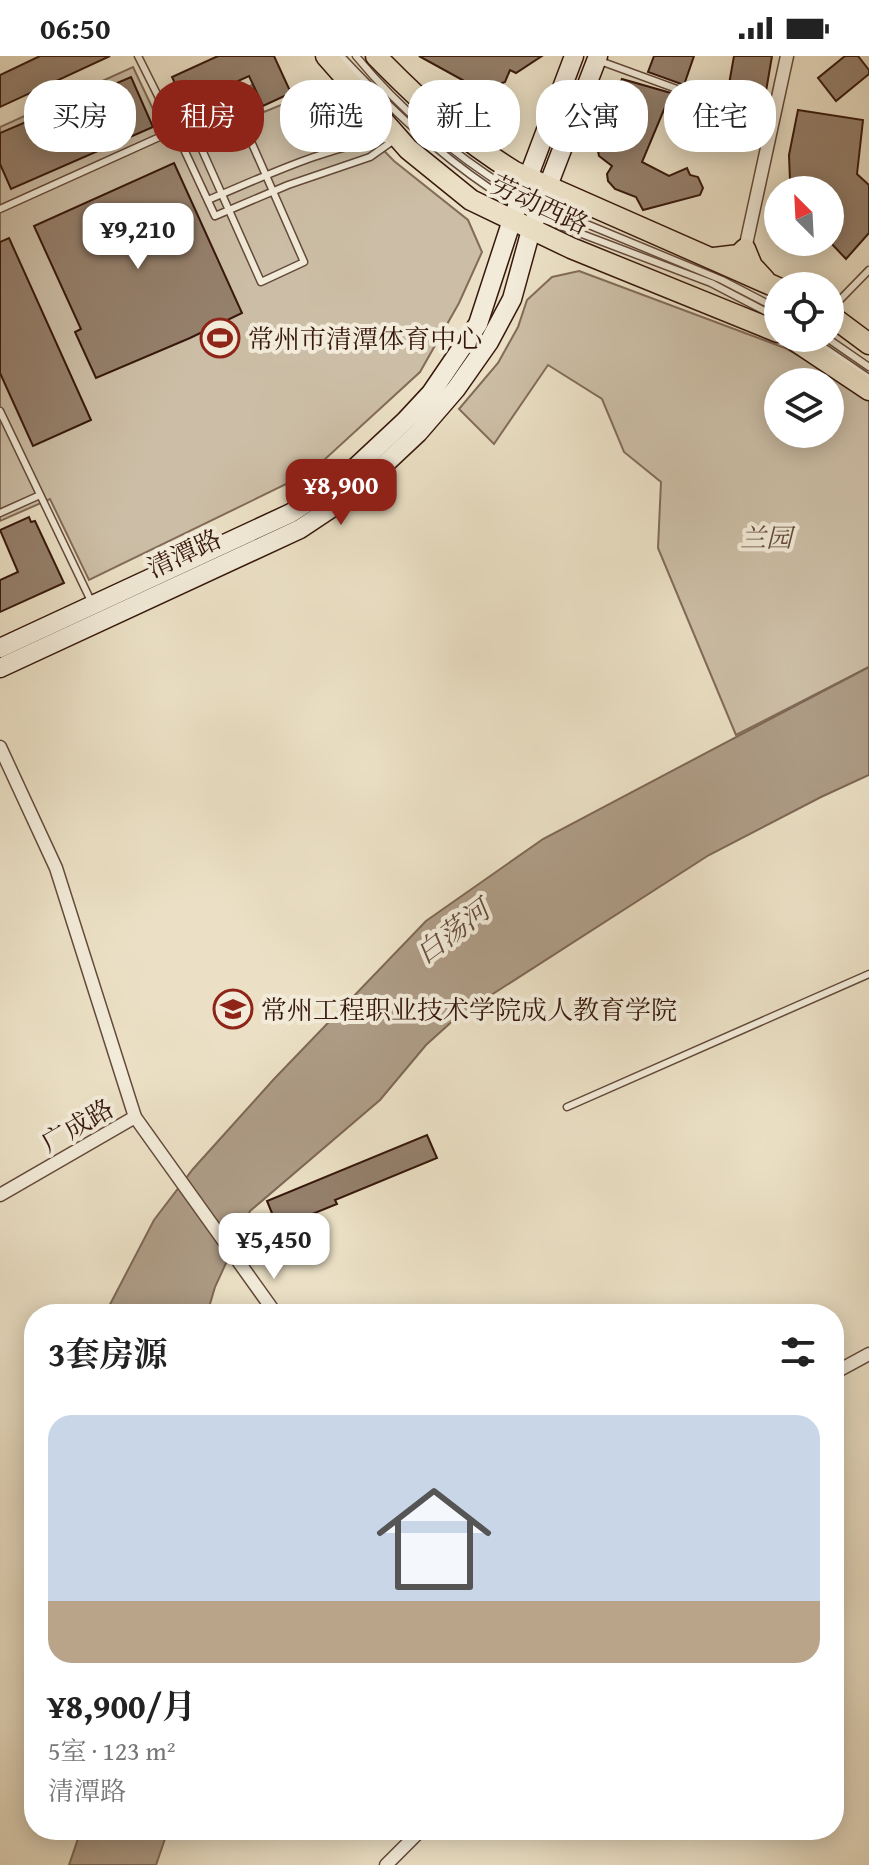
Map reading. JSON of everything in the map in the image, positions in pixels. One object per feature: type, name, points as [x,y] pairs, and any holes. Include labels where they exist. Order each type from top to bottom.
[{"type":"main road","name":"劳动西路","points":[[326,56],[397,138],[471,200],[520,200],[539,210],[764,284]]},
{"type":"main road","name":"劳动西路","points":[[376,56],[443,122],[486,154],[520,200],[764,325]]},
{"type":"main road","name":"清潭路","points":[[0,648],[291,513],[343,479],[431,393],[478,324],[574,56]]},
{"type":"main road","name":"清潭路","points":[[0,668],[300,529],[354,493],[418,433],[456,389],[489,342],[512,299],[539,210],[597,58]]},
{"type":"main road","points":[[705,265],[739,255],[745,249],[752,266],[764,277]]},
{"type":"main road","points":[[844,323],[869,344]]},
{"type":"main road","points":[[812,352],[869,390]]},
{"type":"street","points":[[776,109],[787,56]]},
{"type":"street","points":[[745,249],[767,152]]},
{"type":"street","points":[[0,747],[56,868],[135,1117],[269,1304]]},
{"type":"street","name":"广成路","points":[[0,1195],[135,1117]]},
{"type":"street","points":[[844,1368],[869,1354]]},
{"type":"street","points":[[386,1865],[411,1840]]},
{"type":"lane","points":[[138,56],[152,84]]},
{"type":"lane","points":[[341,56],[422,138],[483,185],[520,200]]},
{"type":"lane","points":[[356,56],[380,85],[434,137],[520,200]]},
{"type":"lane","points":[[597,58],[664,83]]},
{"type":"lane","points":[[239,114],[266,175],[304,262],[261,282],[195,134],[239,114]]},
{"type":"lane","points":[[208,200],[266,175],[362,141],[397,138]]},
{"type":"lane","points":[[185,152],[215,216],[370,157],[397,138]]},
{"type":"lane","points":[[0,209],[152,140]]},
{"type":"lane","points":[[539,210],[711,283],[764,311]]},
{"type":"lane","points":[[705,265],[764,301]]},
{"type":"lane","points":[[844,297],[869,270]]},
{"type":"lane","points":[[844,350],[869,367]]},
{"type":"lane","points":[[831,352],[869,378]]},
{"type":"lane","points":[[0,411],[93,604]]},
{"type":"lane","points":[[0,513],[40,495]]},
{"type":"lane","points":[[567,1107],[869,974]]},
{"type":"green space","name":"常州市清潭体育中心","points":[[133,67],[152,107],[152,152],[264,152],[264,112],[280,105],[280,152],[385,152],[468,220],[482,252],[459,303],[420,372],[311,472],[89,580],[50,499],[0,521],[0,127],[24,116],[24,152],[136,152],[136,80],[104,80]]},
{"type":"green space","name":"兰园","points":[[579,271],[764,340],[764,352],[792,352],[820,368],[764,368],[764,448],[844,448],[844,382],[869,401],[869,667],[736,735],[658,548],[661,482],[624,452],[602,399],[548,365],[494,444],[459,409],[498,363],[518,327],[527,300],[552,277]]},
{"type":"water","name":"白荡河","points":[[869,667],[869,775],[709,855],[457,1017],[426,1045],[380,1100],[250,1211],[210,1304],[110,1304],[154,1220],[193,1169],[274,1079],[426,921],[543,839]]},
{"type":"water","points":[[78,1840],[165,1840],[156,1865],[69,1865]]},
{"type":"building","points":[[40,56],[110,56],[58,80],[24,80],[24,96],[0,107],[0,75]]},
{"type":"building","points":[[218,56],[274,56],[285,80],[280,80],[280,98],[264,106],[264,80],[251,80],[249,76],[240,80],[173,80],[172,77]]},
{"type":"building","points":[[419,56],[542,56],[516,73],[510,70],[506,80],[463,80]]},
{"type":"building","points":[[654,56],[694,56],[686,80],[670,80],[648,72]]},
{"type":"building","points":[[734,56],[772,56],[768,80],[730,80]]},
{"type":"building","points":[[845,56],[858,56],[869,74],[836,101],[818,78]]},
{"type":"building","points":[[648,86],[664,91],[664,110],[648,148]]},
{"type":"building","points":[[136,88],[152,125],[136,134]]},
{"type":"building","points":[[798,110],[863,120],[857,174],[869,185],[869,233],[846,259],[843,256],[844,176],[790,176],[789,155]]},
{"type":"building","points":[[24,123],[24,152],[96,152],[11,189],[0,164],[0,133]]},
{"type":"building","points":[[598,152],[646,152],[642,162],[669,176],[687,168],[690,175],[698,177],[703,188],[700,195],[643,210],[636,197],[615,189],[608,181],[607,174],[612,166]]},
{"type":"building","points":[[174,163],[242,313],[96,378],[75,332],[81,329],[34,226]]},
{"type":"building","points":[[9,238],[91,420],[33,446],[0,373],[0,242]]},
{"type":"building","points":[[29,517],[31,522],[35,521],[64,583],[0,612],[0,580],[18,572],[0,530]]},
{"type":"building","points":[[427,1135],[437,1158],[335,1200],[337,1204],[278,1228],[267,1201]]},
{"type":"place","name":"常州市清潭体育中心","points":[[220,338]]},
{"type":"place","name":"常州工程职业技术学院成人教育学院","points":[[233,1009]]}]
